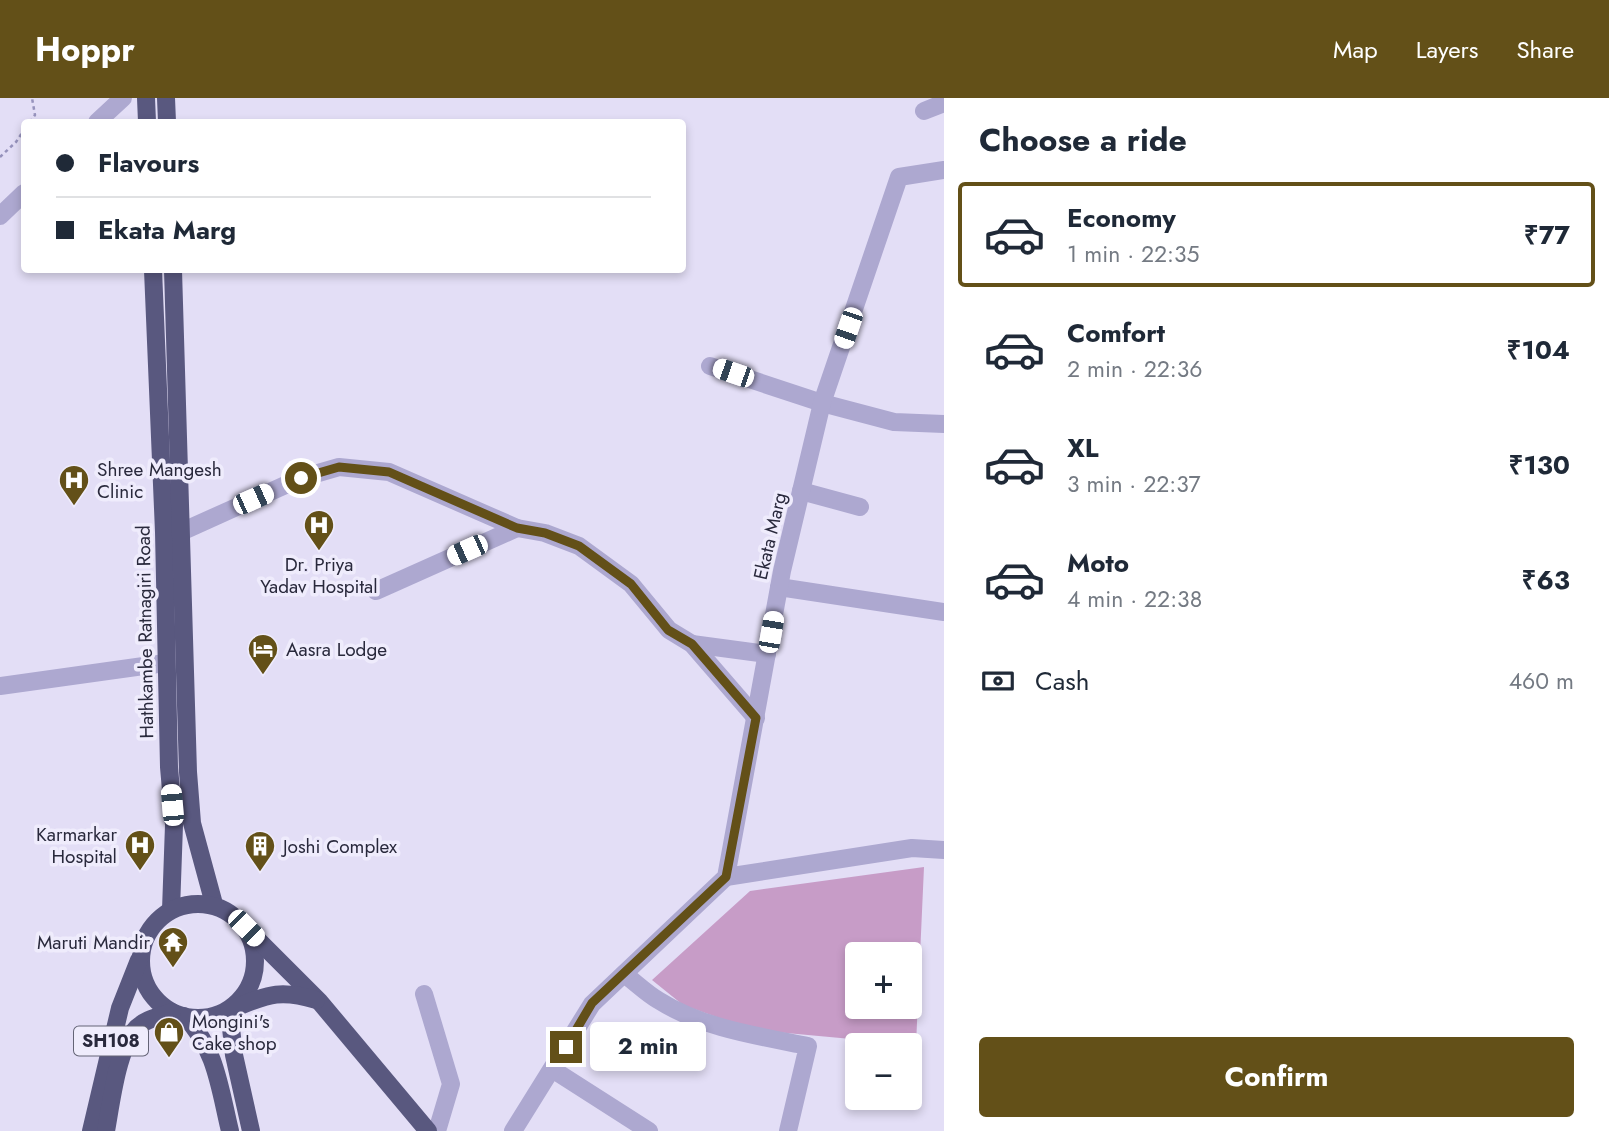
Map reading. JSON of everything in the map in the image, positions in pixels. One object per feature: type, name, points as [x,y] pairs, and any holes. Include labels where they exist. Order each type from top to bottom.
[{"type":"main road","points":[[146,98],[146,119]]},
{"type":"main road","points":[[166,98],[167,119]]},
{"type":"main road","name":"Hathkambe Ratnagiri Road","points":[[153,273],[164,532],[165,663],[174,825],[171,910]]},
{"type":"main road","points":[[173,273],[188,772],[192,823],[214,904]]},
{"type":"main road","points":[[230,1131],[211,1054],[204,1039],[178,1014],[159,1002],[148,988],[142,972],[141,954],[151,927],[171,910],[191,903],[214,904],[236,917],[319,1001],[428,1131]]},
{"type":"main road","points":[[229,1010],[243,997],[252,981],[256,963],[254,945],[246,928]]},
{"type":"main road","name":"SH108","points":[[91,1131],[120,1008],[141,954]]},
{"type":"main road","points":[[106,1131],[120,1061],[134,1031],[150,1019],[178,1014],[200,1019],[276,994],[291,993],[319,1001]]},
{"type":"main road","points":[[229,1010],[234,1055],[251,1131]]},
{"type":"street","points":[[100,119],[123,98]]},
{"type":"street","points":[[924,111],[944,103]]},
{"type":"street","name":"Ekata Marg","points":[[726,877],[779,587],[822,403],[899,177],[944,170]]},
{"type":"street","points":[[0,216],[21,196]]},
{"type":"street","points":[[710,366],[822,403],[894,422],[944,424]]},
{"type":"street","points":[[181,531],[301,478],[339,467],[389,472],[517,528],[545,533],[579,546],[631,584],[668,630],[692,644],[756,718]]},
{"type":"street","points":[[801,491],[860,508]]},
{"type":"street","points":[[376,591],[517,528]]},
{"type":"street","points":[[779,587],[944,611]]},
{"type":"street","points":[[692,644],[767,654]]},
{"type":"street","points":[[0,686],[165,663]]},
{"type":"street","points":[[513,1131],[592,1003],[726,877],[912,848],[944,850]]},
{"type":"street","points":[[624,974],[658,1000],[695,1019],[808,1046],[788,1131]]},
{"type":"street","points":[[424,994],[451,1084],[437,1131]]},
{"type":"street","points":[[552,1069],[649,1131]]},
{"type":"path","points":[[32,98],[35,115],[32,119]]},
{"type":"path","points":[[0,157],[21,134]]},
{"type":"shaded area","points":[[924,867],[921,942],[845,942],[845,1019],[917,1019],[917,1033],[845,1033],[845,1038],[753,1030],[683,1005],[652,980],[750,891]]},
{"type":"place","name":"Shree Mangesh Clinic","points":[[74,507]]},
{"type":"place","name":"Dr. Priya Yadav Hospital","points":[[319,552]]},
{"type":"place","name":"Aasra Lodge","points":[[263,676]]},
{"type":"place","name":"Karmarkar Hospital","points":[[140,872]]},
{"type":"place","name":"Joshi Complex","points":[[260,873]]},
{"type":"place","name":"Maruti Mandir","points":[[173,969]]},
{"type":"place","name":"Mongini's Cake shop","points":[[169,1059]]},
{"type":"route","points":[[301,478],[339,467],[389,472],[517,528],[545,533],[579,546],[631,584],[668,630],[692,644],[756,718],[726,877],[592,1003],[566,1047]]}]
